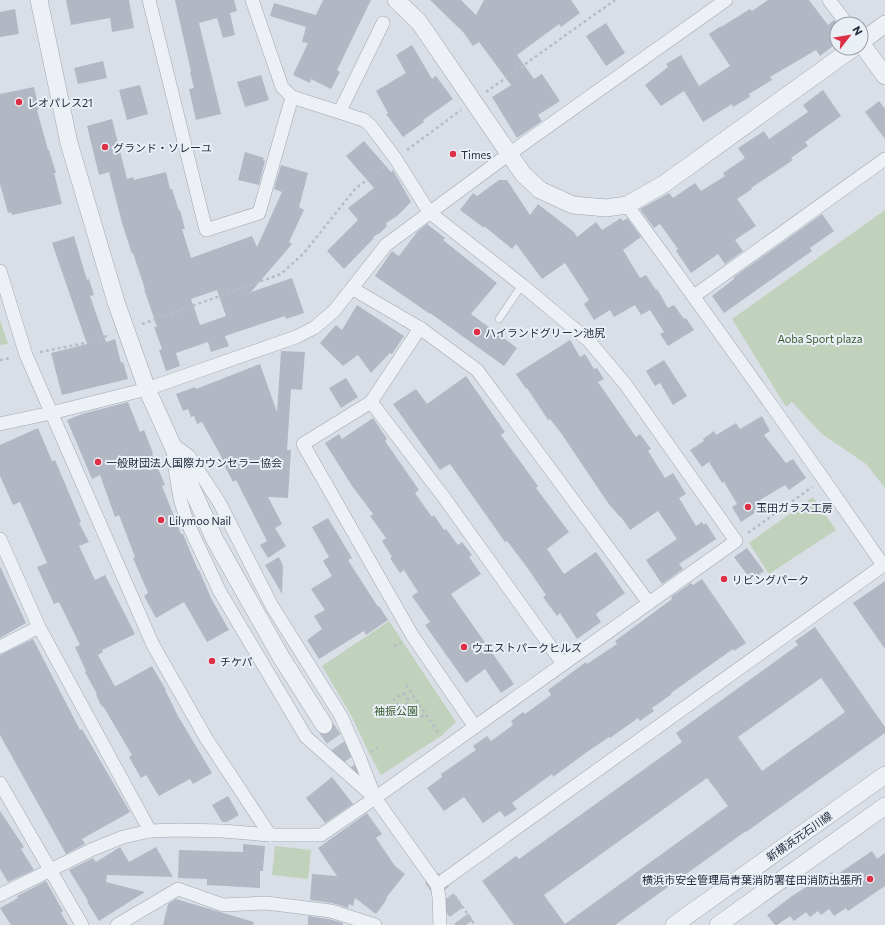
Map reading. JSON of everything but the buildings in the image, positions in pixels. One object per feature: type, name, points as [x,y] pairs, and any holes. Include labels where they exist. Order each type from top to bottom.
[{"type":"street","points":[[39,0],[69,143],[126,330],[147,389],[170,443],[215,540],[281,657],[324,726]]},
{"type":"street","points":[[149,0],[206,230],[258,213],[292,97]]},
{"type":"street","points":[[0,895],[91,850],[122,837],[150,831],[222,831],[270,835],[321,835],[736,541],[626,385],[589,341],[522,285],[429,212],[396,158],[372,126],[364,120],[340,111],[292,97],[282,87],[252,0]]},
{"type":"street","points":[[396,0],[419,22],[523,174],[540,190],[573,205],[606,208],[627,205],[664,184],[842,56]]},
{"type":"street","points":[[0,424],[147,389],[296,337],[314,328],[334,311],[353,289],[386,245],[509,154],[726,0]]},
{"type":"street","points":[[829,0],[841,16]]},
{"type":"street","points":[[340,111],[383,23]]},
{"type":"street","points":[[869,37],[885,24]]},
{"type":"street","points":[[869,54],[885,76]]},
{"type":"street","points":[[694,296],[885,159]]},
{"type":"street","points":[[440,883],[884,565],[824,478],[627,205]]},
{"type":"street","points":[[0,271],[26,355],[153,645],[206,738],[270,835]]},
{"type":"street","points":[[353,289],[420,328],[477,370],[649,603]]},
{"type":"street","points":[[420,328],[371,402],[303,444],[412,635],[475,727]]},
{"type":"street","points":[[371,402],[442,496],[563,664]]},
{"type":"street","points":[[170,443],[188,456],[219,502],[272,606],[341,716],[375,798]]},
{"type":"street","points":[[170,443],[180,498],[187,522],[220,592],[306,737],[375,798],[440,883],[440,925]]},
{"type":"street","points":[[0,539],[39,627],[150,831]]},
{"type":"street","points":[[0,647],[39,627]]},
{"type":"street","name":"新横浜元石川線","points":[[674,925],[885,775]]},
{"type":"street","points":[[0,783],[82,925]]},
{"type":"street","points":[[718,925],[885,806]]},
{"type":"street","points":[[117,925],[178,889],[224,905],[266,903],[331,911],[375,925]]},
{"type":"lane","points":[[499,319],[522,285]]},
{"type":"path","points":[[0,360],[85,343],[126,330],[281,274],[304,253],[355,189],[474,101],[615,0]]},
{"type":"path","points":[[736,541],[810,489]]},
{"type":"path","points":[[406,685],[441,736],[442,750]]},
{"type":"path","points":[[396,691],[400,696]]},
{"type":"path","points":[[407,704],[400,708],[394,699],[404,693],[409,702],[407,704],[410,709]]},
{"type":"path","points":[[406,698],[412,693]]},
{"type":"path","points":[[392,708],[398,704]]},
{"type":"path","points":[[421,717],[426,714]]},
{"type":"path","points":[[440,883],[475,925]]},
{"type":"green space","name":"Aoba Sport plaza","points":[[885,210],[885,488],[866,464],[822,434],[792,402],[786,407],[732,319]]},
{"type":"green space","points":[[0,320],[8,344],[0,345]]},
{"type":"green space","points":[[813,497],[836,530],[769,574],[749,543]]},
{"type":"green space","name":"袖振公園","points":[[389,621],[456,722],[441,736],[381,775],[352,717],[322,666]]},
{"type":"green space","points":[[275,846],[311,850],[308,879],[272,875]]},
{"type":"tunnel","points":[[324,725],[373,795]]},
{"type":"tunnel","points":[[432,878],[466,925]]},
{"type":"place","name":"レオパレス21","points":[[19,102]]},
{"type":"place","name":"グランド・ソレーユ","points":[[105,147]]},
{"type":"place","name":"Times","points":[[453,154]]},
{"type":"place","name":"ハイランドグリーン池尻","points":[[477,332]]},
{"type":"place","name":"一般財団法人国際カウンセラー協会","points":[[98,462]]},
{"type":"place","name":"玉田ガラス工房","points":[[748,507]]},
{"type":"place","name":"Lilymoo Nail","points":[[161,520]]},
{"type":"place","name":"リビングパーク","points":[[724,579]]},
{"type":"place","name":"ウエストパークヒルズ","points":[[464,647]]},
{"type":"place","name":"チケパ","points":[[212,661]]},
{"type":"place","name":"横浜市安全管理局青葉消防署荏田消防出張所","points":[[870,879]]}]
